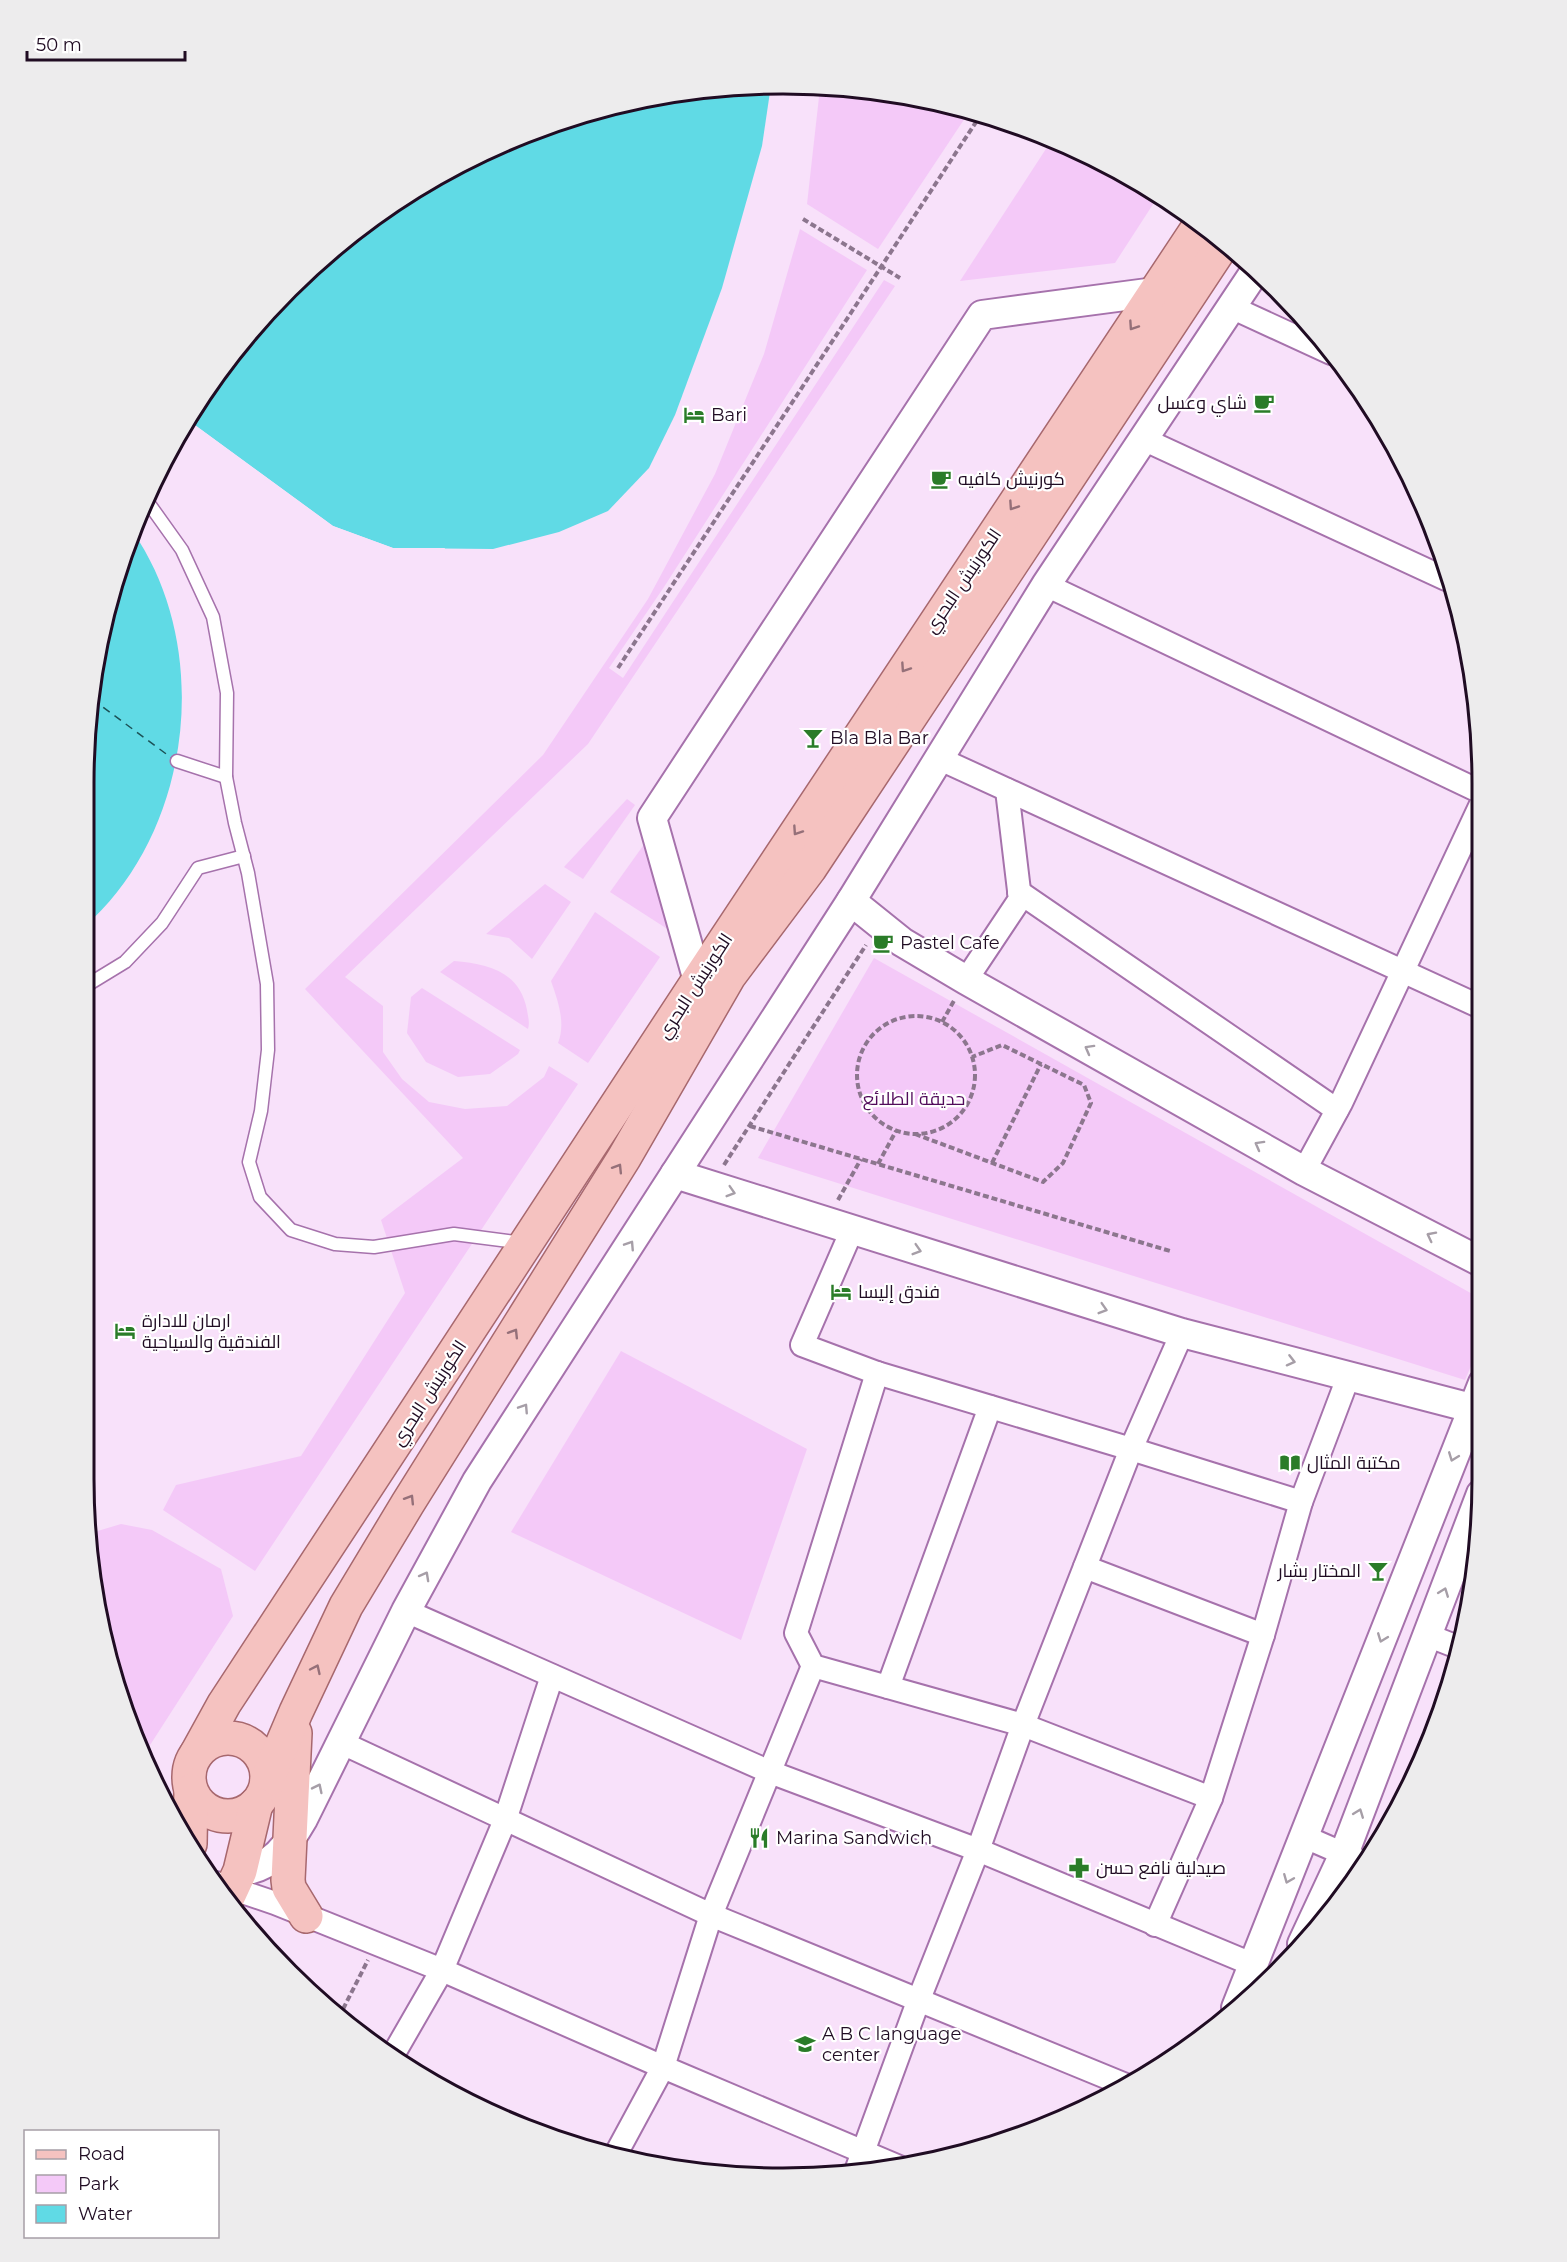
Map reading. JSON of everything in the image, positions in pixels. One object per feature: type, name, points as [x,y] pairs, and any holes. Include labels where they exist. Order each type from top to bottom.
[{"type":"main road","name":"الكورنيش البحري","points":[[196,1753],[224,1704],[698,981],[1195,232]]},
{"type":"main road","name":"الكورنيش البحري","points":[[229,1885],[261,1792],[296,1712],[346,1606],[414,1492],[624,1158],[729,976],[810,868],[1220,250]]},
{"type":"main road","points":[[296,1712],[288,1880],[306,1916]]},
{"type":"main road","points":[[190,1828],[190,1765],[196,1753],[207,1743],[221,1738],[235,1738],[259,1753],[265,1766],[261,1792],[243,1813],[228,1816],[213,1813],[200,1804],[191,1791]]},
{"type":"street","points":[[229,1885],[251,1870],[264,1865],[279,1854],[290,1841],[406,1611],[477,1481],[851,901],[1046,585],[1251,277]]},
{"type":"street","points":[[698,981],[652,818],[969,334],[982,315],[1155,292]]},
{"type":"street","points":[[1231,307],[1315,346]]},
{"type":"street","points":[[1143,439],[1440,576]]},
{"type":"street","points":[[1046,585],[1472,787]]},
{"type":"street","points":[[939,759],[1472,1003]]},
{"type":"street","points":[[966,980],[1020,899],[1007,789]]},
{"type":"street","points":[[1304,1171],[1337,1110],[1472,824]]},
{"type":"street","points":[[1019,892],[1337,1110]]},
{"type":"street","points":[[851,901],[902,942],[966,980],[1304,1171],[1472,1257]]},
{"type":"street","points":[[675,1174],[1182,1333],[1349,1375],[1472,1399]]},
{"type":"street","points":[[852,1230],[802,1345],[877,1373],[1300,1502]]},
{"type":"street","points":[[229,1885],[442,1970],[663,2067],[860,2162],[1023,1725],[1131,1449],[1182,1333]]},
{"type":"street","points":[[877,1373],[796,1633],[813,1666],[1023,1725],[1210,1798]]},
{"type":"street","points":[[1155,1924],[1210,1798],[1263,1635],[1300,1502],[1349,1375]]},
{"type":"street","points":[[888,1687],[990,1407]]},
{"type":"street","points":[[1242,1993],[1472,1421]]},
{"type":"street","points":[[1336,1889],[1355,1859],[1427,1635],[1471,1520]]},
{"type":"street","points":[[1085,1567],[1263,1635]]},
{"type":"street","points":[[406,1611],[770,1772],[978,1850],[1254,1965]]},
{"type":"street","points":[[1427,1635],[1452,1645]]},
{"type":"street","points":[[620,2147],[663,2067],[711,1915],[813,1666]]},
{"type":"street","points":[[397,2048],[442,1970],[505,1820],[552,1676]]},
{"type":"street","points":[[340,1742],[711,1915],[1116,2081]]},
{"type":"street","points":[[1305,1837],[1355,1859]]},
{"type":"lane","points":[[152,508],[182,550],[213,617],[228,693],[226,777],[257,915],[267,984],[268,1050],[261,1111],[249,1162],[260,1197],[291,1230],[335,1244],[374,1247],[454,1234],[527,1243]]},
{"type":"lane","points":[[177,761],[226,777]]},
{"type":"lane","points":[[94,981],[125,962],[162,923],[198,868],[244,856]]},
{"type":"path","points":[[618,668],[976,122]]},
{"type":"path","points":[[802,219],[900,278]]},
{"type":"path","points":[[711,1185],[880,924]]},
{"type":"path","points":[[915,1134],[935,1131],[953,1122],[966,1107],[974,1089],[975,1069],[969,1050],[958,1034],[942,1022],[924,1016],[904,1016],[886,1023],[872,1035],[861,1051],[857,1070],[858,1089],[866,1107],[879,1121],[896,1131],[915,1134],[1043,1182],[1063,1163],[1091,1103],[1084,1085],[1002,1045],[972,1058]]},
{"type":"path","points":[[992,1162],[1041,1064]]},
{"type":"path","points":[[750,1126],[1170,1251]]},
{"type":"path","points":[[878,1164],[896,1131]]},
{"type":"path","points":[[825,1221],[861,1159]]},
{"type":"path","points":[[343,2008],[376,1944]]},
{"type":"green space","points":[[819,96],[873,100],[965,119],[878,249],[807,204]]},
{"type":"green space","points":[[1047,147],[1128,187],[1154,203],[1115,263],[960,281]]},
{"type":"green space","points":[[800,229],[867,270],[664,587],[609,668],[623,678],[884,280],[895,286],[588,744],[345,977],[383,1006],[383,1052],[402,1079],[429,1102],[465,1109],[507,1106],[544,1077],[549,1066],[578,1084],[255,1571],[163,1510],[176,1485],[301,1456],[405,1293],[381,1220],[463,1158],[305,989],[543,755],[648,599],[715,474],[764,354]]},
{"type":"green space","points":[[627,799],[635,805],[583,879],[564,867]]},
{"type":"green space","points":[[655,829],[686,941],[610,892]]},
{"type":"green space","points":[[545,884],[571,902],[532,959],[509,938],[486,934]]},
{"type":"green space","points":[[595,912],[660,957],[588,1063],[558,1043],[561,1020],[551,981]]},
{"type":"green space","name":"حديقة الطلائع","points":[[874,958],[1472,1294],[1472,1364],[1465,1380],[758,1158]]},
{"type":"green space","points":[[454,961],[491,968],[510,979],[518,987],[523,997],[529,1020],[528,1029],[440,972]]},
{"type":"green space","points":[[422,988],[520,1050],[518,1054],[490,1074],[458,1077],[426,1062],[407,1033],[411,997]]},
{"type":"green space","points":[[621,1351],[807,1449],[741,1640],[511,1532]]},
{"type":"green space","points":[[121,1524],[152,1530],[221,1569],[233,1616],[149,1747],[131,1700],[118,1657],[100,1568],[97,1531]]},
{"type":"water","points":[[770,95],[762,146],[722,288],[675,415],[649,468],[608,511],[559,532],[493,549],[393,548],[333,526],[196,426],[237,364],[296,296],[329,265],[401,211],[439,187],[520,147],[605,118],[649,108],[694,100]]},
{"type":"water","points":[[139,542],[159,579],[175,630],[182,684],[179,738],[168,792],[149,842],[120,888],[94,916],[94,784],[100,694],[118,605]]},
{"type":"pier","points":[[196,426],[333,526],[393,548],[445,548],[444,551],[392,551],[331,529],[194,429]]},
{"type":"ferry route","points":[[99,704],[173,759]]},
{"type":"place","name":"شاي وعسل","points":[[1264,403]]},
{"type":"place","name":"Bari","points":[[694,415]]},
{"type":"place","name":"كورنيش كافيه","points":[[941,479]]},
{"type":"place","name":"Bla Bla Bar","points":[[813,738]]},
{"type":"place","name":"Pastel Cafe","points":[[883,943]]},
{"type":"place","name":"فندق إليسا","points":[[841,1292]]},
{"type":"place","name":"ارمان للادارة الفندقية والسياحية","points":[[125,1331]]},
{"type":"place","name":"مكتبة المثال","points":[[1290,1463]]},
{"type":"place","name":"المختار بشار","points":[[1378,1571]]},
{"type":"place","name":"Marina Sandwich","points":[[759,1838]]},
{"type":"place","name":"صيدلية نافع حسن","points":[[1079,1868]]},
{"type":"place","name":"A B C language center","points":[[805,2044]]}]
